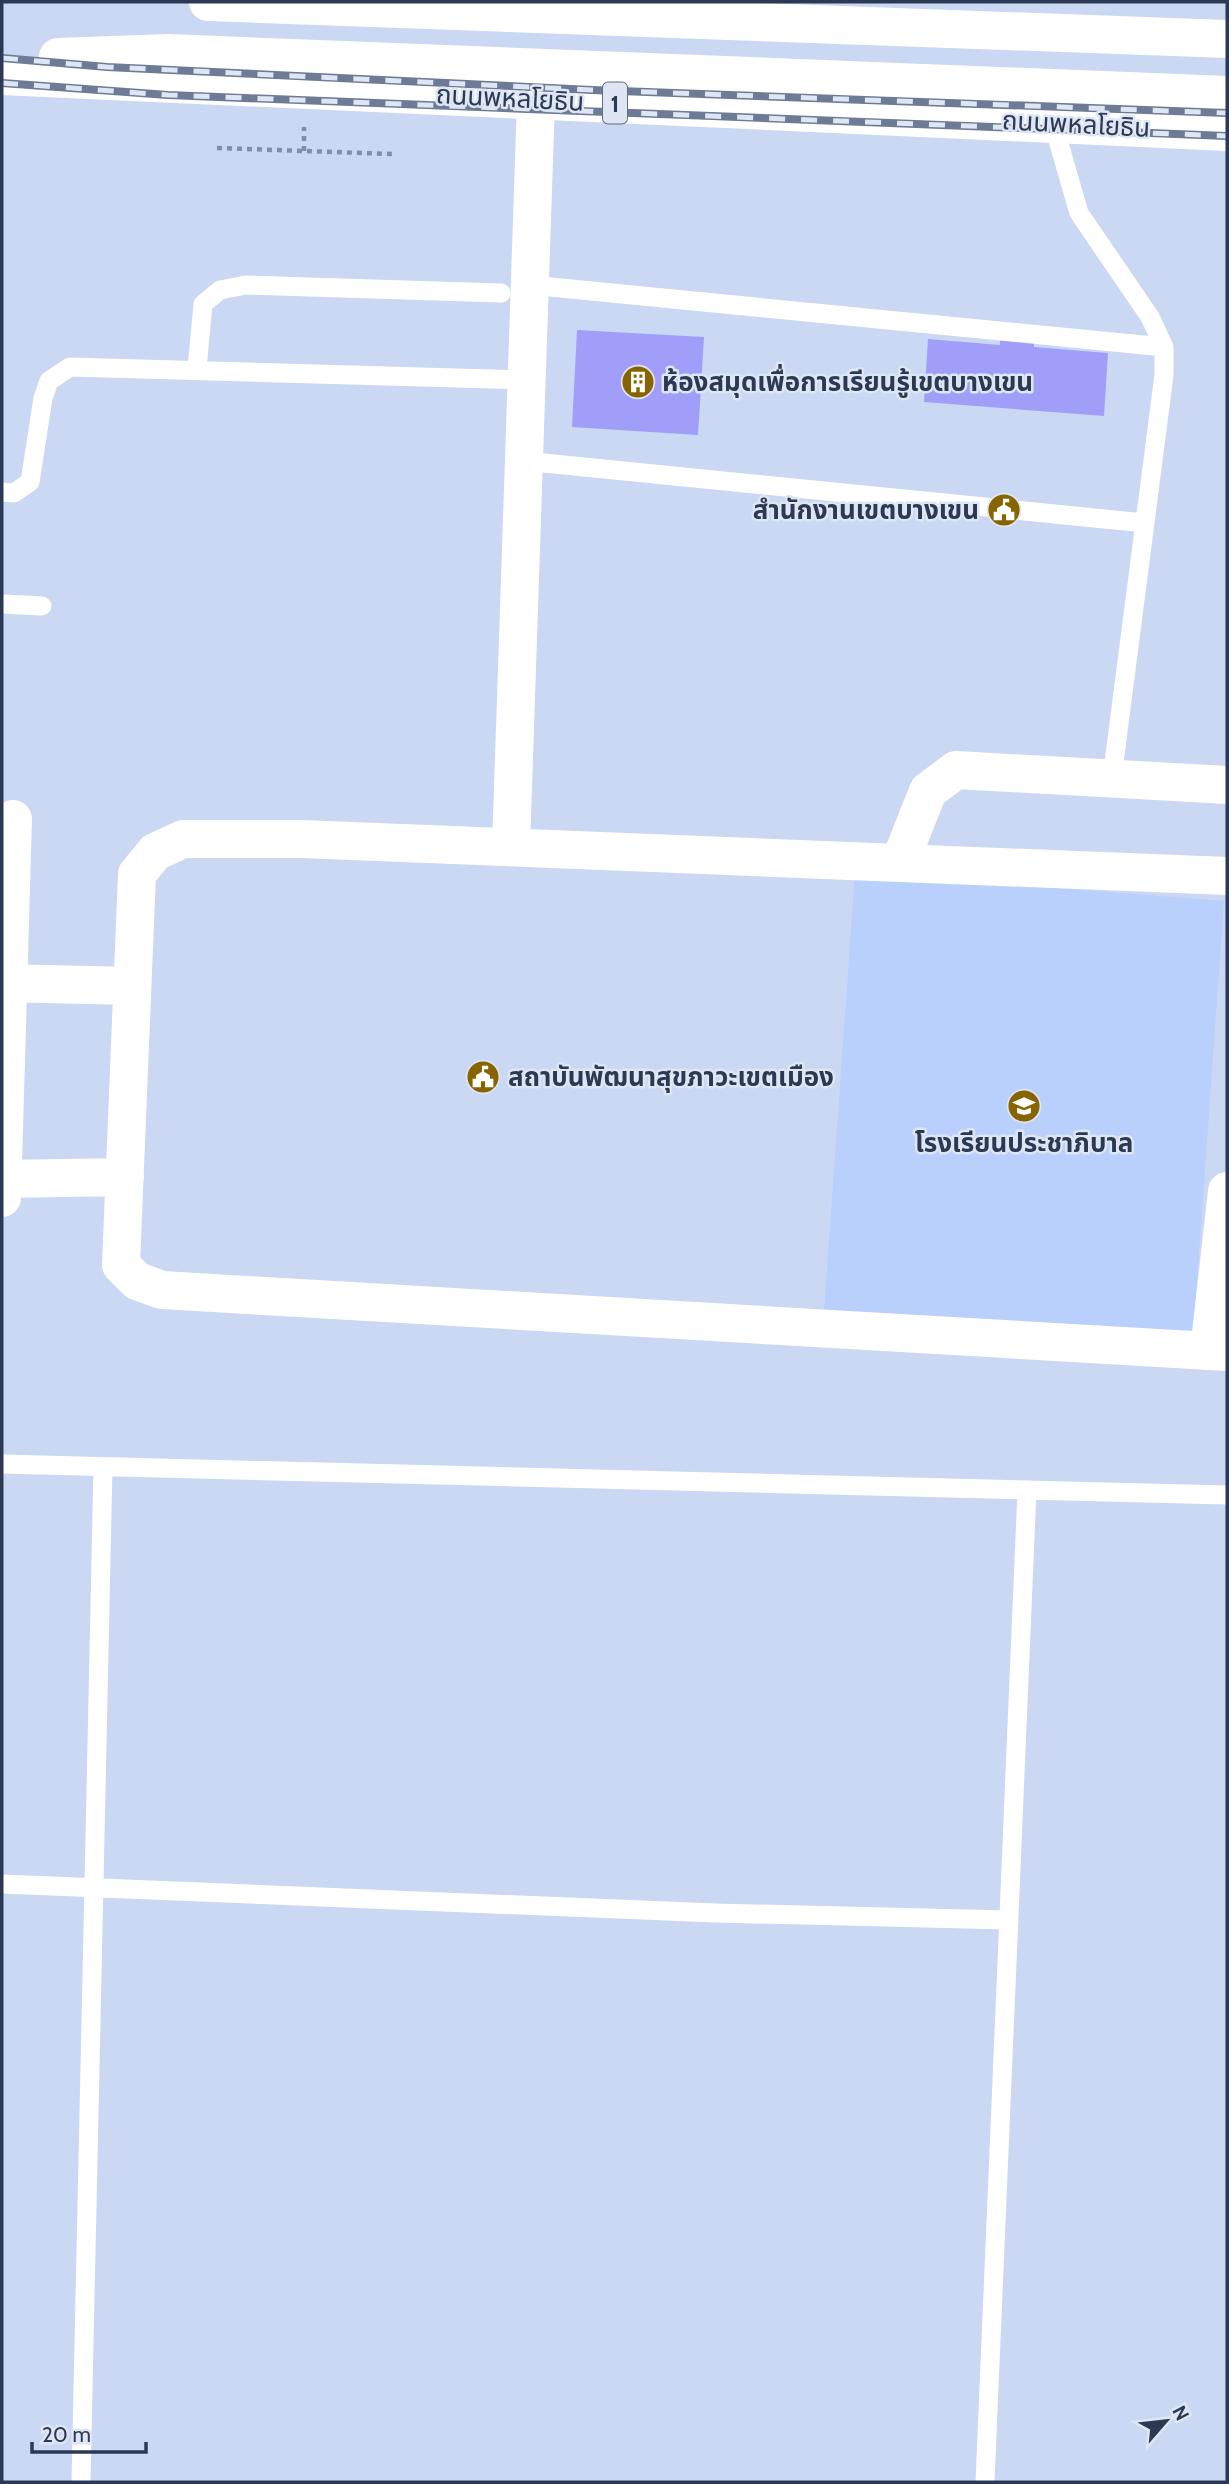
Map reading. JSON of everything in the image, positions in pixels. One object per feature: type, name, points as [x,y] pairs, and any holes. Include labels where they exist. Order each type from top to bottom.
[{"type":"street","points":[[208,2],[1227,39]]},
{"type":"street","name":"ถนนพหลโยธิน","points":[[2,63],[103,54],[168,53],[1227,95]]},
{"type":"street","name":"ถนนพหลโยธิน","points":[[2,76],[1227,132]]},
{"type":"street","points":[[512,847],[527,380],[515,289],[536,100]]},
{"type":"street","points":[[900,862],[928,791],[956,770],[1227,785]]},
{"type":"street","points":[[2,1198],[4,983],[13,819]]},
{"type":"street","points":[[1227,876],[301,839],[183,839],[155,852],[137,874],[121,1265],[137,1281],[162,1290],[1218,1352],[1227,1191]]},
{"type":"street","points":[[4,983],[132,986]]},
{"type":"street","points":[[2,1179],[125,1177]]},
{"type":"lane","points":[[1053,123],[1079,213],[1150,317],[1164,347],[1164,374],[1112,778]]},
{"type":"lane","points":[[197,369],[203,304],[220,290],[246,285],[515,289],[1164,347]]},
{"type":"lane","points":[[2,492],[14,493],[30,482],[43,398],[49,382],[70,368],[197,369],[527,380]]},
{"type":"lane","points":[[524,461],[1145,523]]},
{"type":"lane","points":[[2,604],[43,606]]},
{"type":"lane","points":[[2,1464],[1227,1495]]},
{"type":"lane","points":[[81,2482],[103,1466]]},
{"type":"lane","points":[[985,2482],[1027,1490]]},
{"type":"lane","points":[[2,1884],[715,1913],[1008,1920]]},
{"type":"path","points":[[304,125],[304,151]]},
{"type":"path","points":[[217,148],[392,154]]},
{"type":"shaded area","name":"โรงเรียนประชาภิบาล","points":[[855,872],[1224,901],[1193,1339],[824,1311]]},
{"type":"building","name":"ห้องสมุดเพื่อการเรียนรู้เขตบางเขน","points":[[577,330],[704,337],[698,435],[572,427]]},
{"type":"building","points":[[1000,338],[1034,341],[1034,347],[1108,353],[1104,416],[924,402],[928,339],[1000,345]]},
{"type":"railway","points":[[2,58],[107,67],[592,90],[1227,113]]},
{"type":"railway","points":[[2,83],[168,95],[1227,136]]},
{"type":"place","name":"ห้องสมุดเพื่อการเรียนรู้เขตบางเขน","points":[[638,382]]},
{"type":"place","name":"สำนักงานเขตบางเขน","points":[[1004,510]]},
{"type":"place","name":"สถาบันพัฒนาสุขภาวะเขตเมือง","points":[[483,1077]]},
{"type":"place","name":"โรงเรียนประชาภิบาล","points":[[1024,1106]]}]
